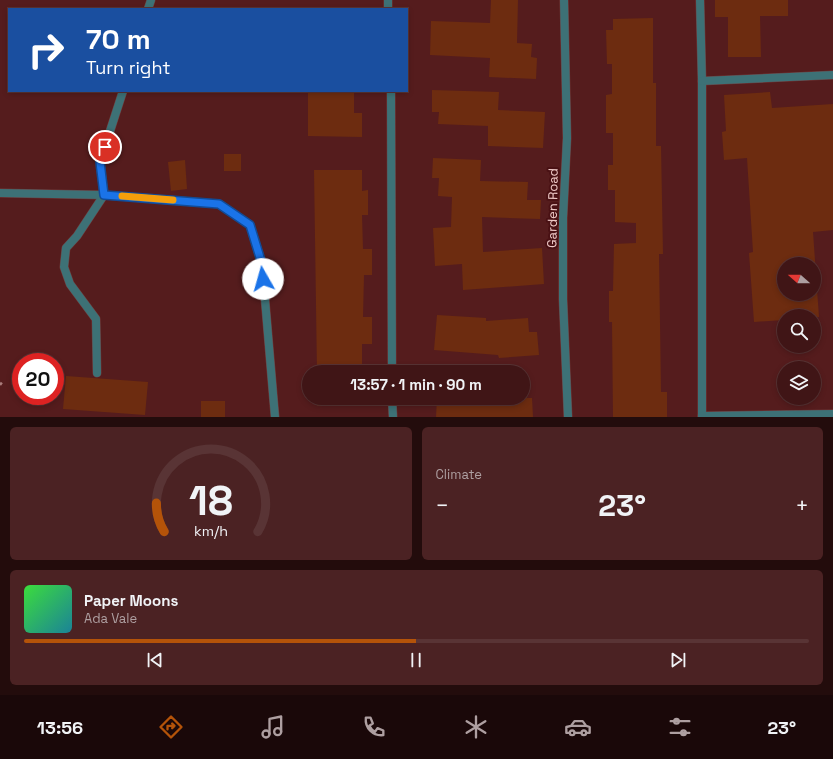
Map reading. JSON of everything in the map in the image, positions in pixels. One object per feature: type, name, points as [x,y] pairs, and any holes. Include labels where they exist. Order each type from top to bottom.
[{"type":"street","name":"Garden Road","points":[[564,0],[567,138],[563,218],[563,292],[568,417]]},
{"type":"street","points":[[700,0],[702,81],[702,416],[833,414]]},
{"type":"street","points":[[702,81],[833,75]]},
{"type":"street","points":[[96,373],[96,319],[70,284],[64,267],[66,248],[77,236],[104,195],[100,162],[123,92]]},
{"type":"street","points":[[391,92],[392,365]]},
{"type":"street","points":[[0,193],[104,195],[219,204],[250,225],[262,264],[275,417]]},
{"type":"street","points":[[392,405],[393,417]]},
{"type":"path","points":[[0,385],[3,381]]},
{"type":"building","points":[[491,0],[518,0],[517,43],[532,44],[531,57],[537,58],[536,79],[489,77],[490,58],[430,55],[431,21],[490,23]]},
{"type":"building","points":[[715,0],[788,0],[788,16],[760,16],[761,57],[728,57],[728,17],[715,17]]},
{"type":"building","points":[[653,18],[653,83],[656,83],[656,146],[661,146],[663,254],[659,254],[661,392],[667,392],[667,417],[613,417],[612,322],[609,322],[609,291],[613,291],[614,244],[636,243],[636,223],[615,222],[615,190],[608,190],[608,165],[613,165],[613,133],[606,133],[606,95],[612,94],[612,64],[607,64],[606,30],[613,30],[613,19]]},
{"type":"building","points":[[432,90],[499,92],[498,110],[545,112],[543,148],[488,146],[488,126],[438,124],[439,112],[432,112]]},
{"type":"building","points":[[308,92],[354,92],[354,113],[362,113],[362,137],[308,136]]},
{"type":"building","points":[[770,92],[772,108],[833,104],[833,230],[813,232],[815,257],[777,257],[777,301],[818,301],[818,309],[777,309],[777,320],[754,322],[749,253],[753,252],[747,158],[724,160],[722,132],[726,131],[724,95]]},
{"type":"building","points":[[224,154],[241,154],[241,171],[224,171]]},
{"type":"building","points":[[433,158],[481,160],[480,181],[528,182],[527,200],[541,200],[540,219],[482,217],[483,252],[542,248],[544,284],[463,290],[462,264],[435,266],[433,228],[451,227],[452,197],[438,196],[439,178],[432,178]]},
{"type":"building","points":[[185,160],[187,189],[171,191],[168,162]]},
{"type":"building","points":[[314,170],[362,170],[362,191],[368,190],[368,215],[362,215],[363,249],[372,249],[372,275],[364,275],[363,317],[372,317],[372,344],[362,344],[362,365],[317,365]]},
{"type":"building","points":[[437,315],[486,318],[486,321],[528,318],[529,332],[537,332],[539,355],[499,358],[498,355],[434,350]]},
{"type":"building","points":[[66,376],[148,382],[145,415],[63,409]]},
{"type":"building","points":[[530,398],[532,398],[533,417],[436,417],[437,405],[530,405]]},
{"type":"building","points":[[201,401],[225,401],[225,417],[201,417]]},
{"type":"building","points":[[317,405],[362,405],[362,406]]},
{"type":"slow traffic","points":[[122,196],[173,200]]},
{"type":"route","points":[[105,147],[100,162],[104,195],[219,204],[250,225],[262,264],[263,279]]}]
